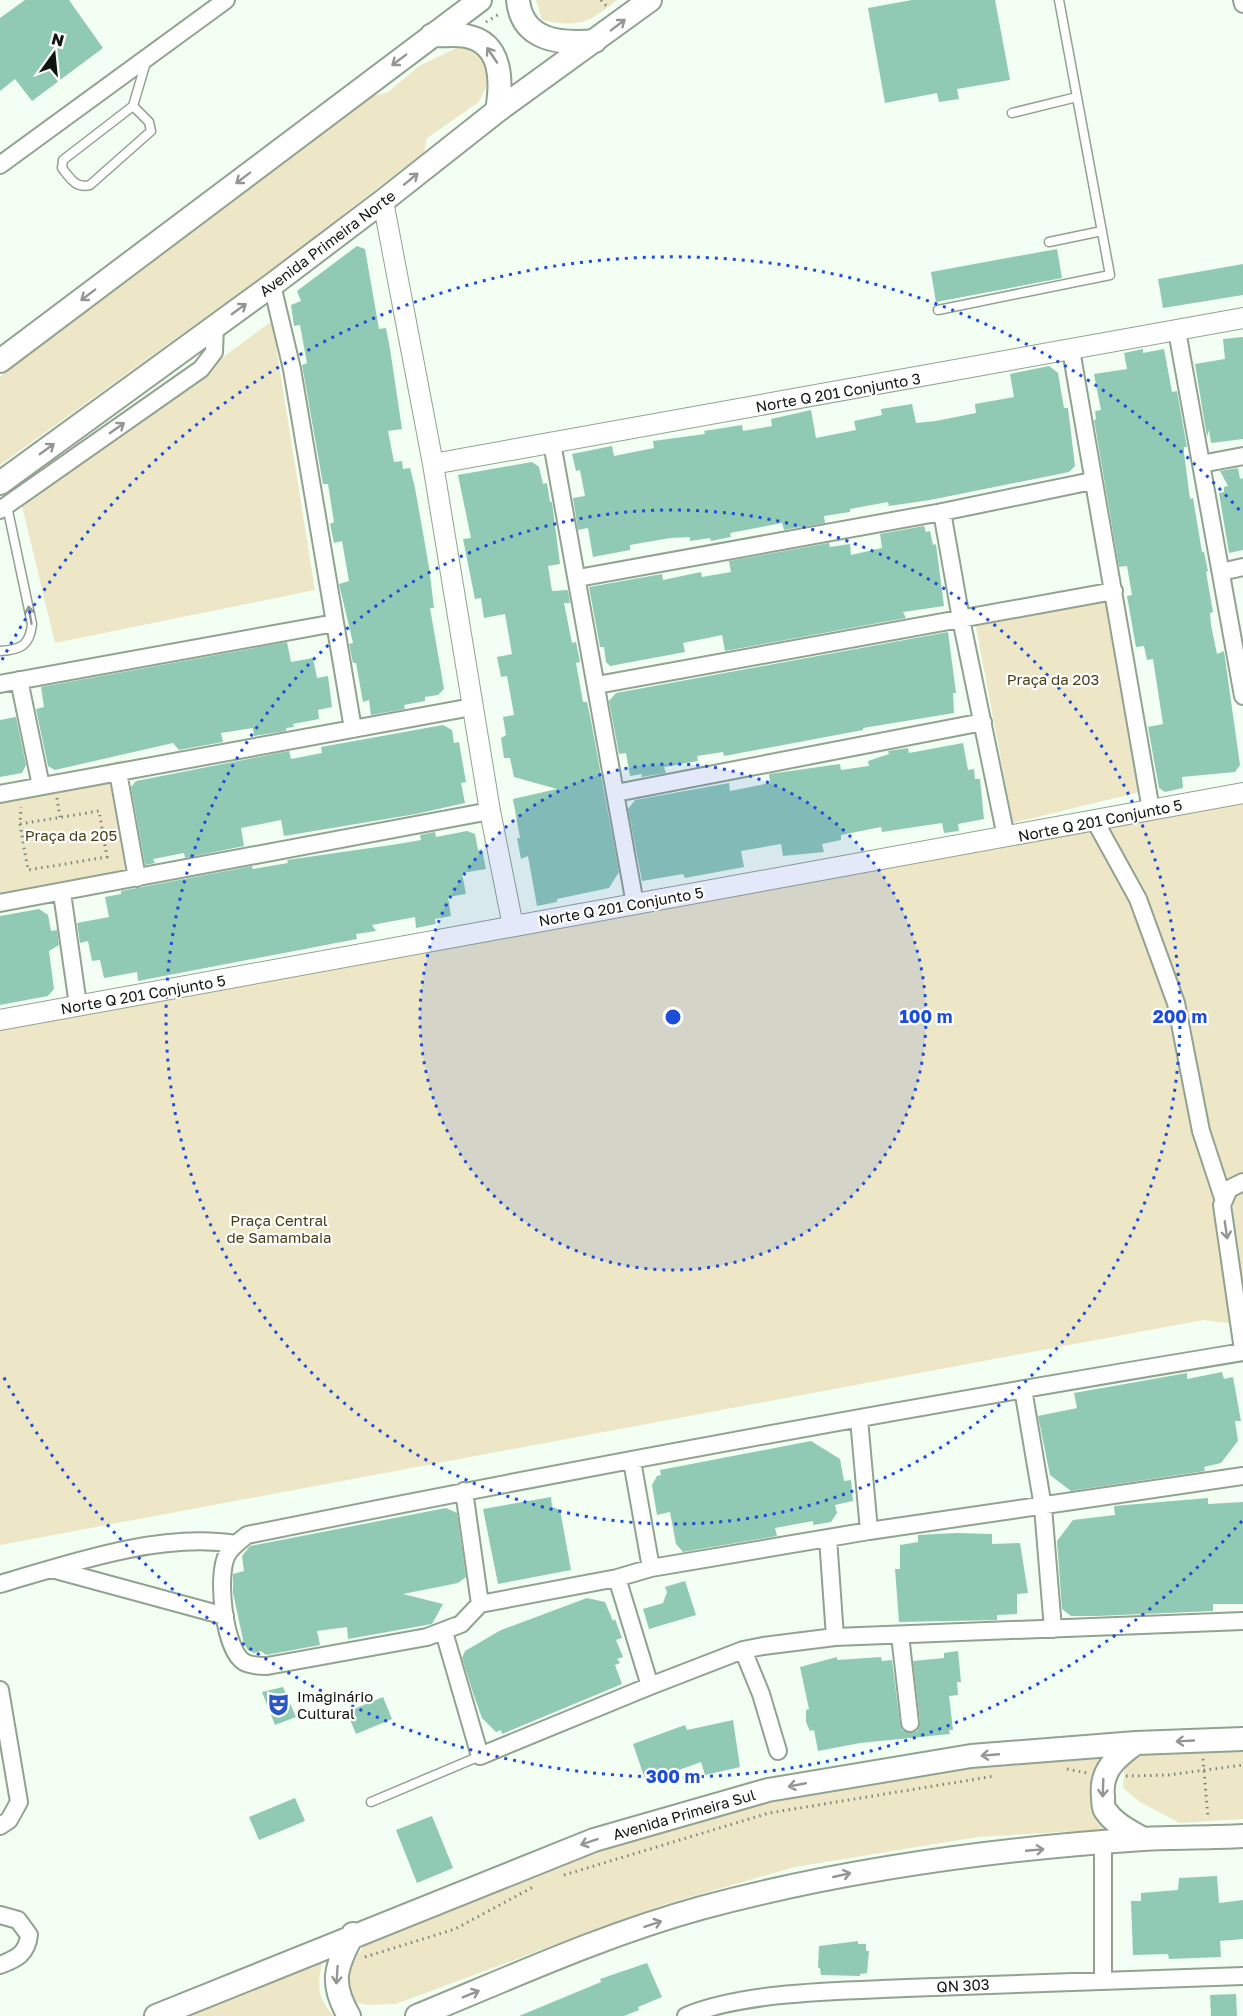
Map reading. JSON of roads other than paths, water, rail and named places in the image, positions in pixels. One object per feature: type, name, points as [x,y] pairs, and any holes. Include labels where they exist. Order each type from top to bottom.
[{"type":"main road","points":[[0,362],[480,0]]},
{"type":"main road","points":[[518,0],[521,15],[537,34],[568,43],[597,41]]},
{"type":"main road","name":"Avenida Primeira Norte","points":[[0,483],[272,285],[497,111],[597,41],[650,0]]},
{"type":"main road","points":[[432,35],[466,36],[482,43],[495,56],[501,74],[497,111]]},
{"type":"main road","name":"Avenida Primeira Sul","points":[[156,2016],[353,1934],[594,1840],[768,1790],[971,1756],[1136,1743],[1243,1739]]},
{"type":"main road","points":[[1136,1743],[1117,1756],[1104,1776],[1104,1809],[1117,1823],[1143,1839]]},
{"type":"main road","points":[[417,2016],[579,1949],[709,1906],[870,1869],[985,1854],[1143,1839],[1243,1836]]},
{"type":"main road","points":[[349,2016],[340,2001],[336,1984],[337,1965],[353,1934]]},
{"type":"street","points":[[0,165],[226,0]]},
{"type":"street","points":[[1242,0],[1243,4]]},
{"type":"street","points":[[383,201],[433,464],[490,811],[513,926]]},
{"type":"street","points":[[272,285],[292,369],[353,729]]},
{"type":"street","name":"Norte Q 201 Conjunto 3","points":[[433,464],[1243,318]]},
{"type":"street","points":[[4,508],[201,369],[214,352],[215,326]]},
{"type":"street","points":[[1176,331],[1243,696]]},
{"type":"street","points":[[1071,350],[1092,481],[1114,591],[1152,810]]},
{"type":"street","points":[[552,443],[635,904]]},
{"type":"street","points":[[1200,464],[1243,456]]},
{"type":"street","points":[[578,578],[942,512],[1092,481]]},
{"type":"street","points":[[942,512],[961,619],[1006,837]]},
{"type":"street","points":[[1221,572],[1243,567]]},
{"type":"street","points":[[597,685],[1114,591]]},
{"type":"street","points":[[0,684],[335,624]]},
{"type":"street","points":[[19,680],[41,786]]},
{"type":"street","points":[[0,794],[472,707]]},
{"type":"street","points":[[616,793],[983,722]]},
{"type":"street","points":[[118,772],[137,878]]},
{"type":"street","name":"Norte Q 201 Conjunto 5","points":[[0,1020],[1243,793]]},
{"type":"street","points":[[0,903],[490,811]]},
{"type":"street","points":[[1095,821],[1138,899],[1176,1003],[1202,1131],[1223,1198],[1243,1351],[464,1491],[247,1535],[235,1544],[226,1556],[223,1571],[225,1616],[232,1647],[245,1663],[267,1666],[444,1632],[461,1624],[480,1604],[617,1578],[651,1568],[869,1531],[1243,1476]]},
{"type":"street","points":[[62,893],[78,1005]]},
{"type":"street","points":[[1223,1198],[1229,1189],[1243,1182]]},
{"type":"street","points":[[1023,1389],[1043,1507],[1053,1629]]},
{"type":"street","points":[[859,1419],[869,1531]]},
{"type":"street","points":[[632,1461],[651,1568]]},
{"type":"street","points":[[464,1491],[480,1604]]},
{"type":"street","points":[[828,1538],[836,1637]]},
{"type":"street","points":[[0,1584],[133,1550],[207,1540],[235,1544]]},
{"type":"street","points":[[52,1569],[225,1616]]},
{"type":"street","points":[[617,1578],[650,1686]]},
{"type":"street","points":[[444,1632],[480,1756],[743,1650],[782,1643],[836,1637],[1243,1621]]},
{"type":"street","points":[[900,1635],[910,1723]]},
{"type":"street","points":[[743,1650],[761,1694],[778,1751]]},
{"type":"street","points":[[0,1690],[19,1802],[9,1820],[0,1826]]},
{"type":"street","points":[[1103,1844],[1103,1979]]},
{"type":"street","points":[[0,1915],[18,1920],[29,1935],[23,1953],[0,1965]]},
{"type":"street","name":"QN 303","points":[[686,2016],[724,2004],[823,1992],[1103,1979],[1243,1976]]},
{"type":"lane","points":[[938,310],[1110,275],[1059,0]]},
{"type":"lane","points":[[133,106],[149,122],[151,131],[90,185],[84,187],[75,184],[62,168],[63,160],[133,106],[146,58]]},
{"type":"lane","points":[[1012,113],[1077,97]]},
{"type":"lane","points":[[1050,242],[1102,231]]},
{"type":"lane","points":[[0,651],[15,651],[25,646],[31,637],[32,624],[4,508]]},
{"type":"lane","points":[[371,1802],[480,1756]]},
{"type":"place","name":"Imaginário Cultural","points":[[279,1705]]},
{"type":"park label","name":"Praça da 203","points":[[1053,679]]},
{"type":"park label","name":"Praça da 205","points":[[71,835]]},
{"type":"park label","name":"Praça Central de Samambaia","points":[[279,1228]]}]
